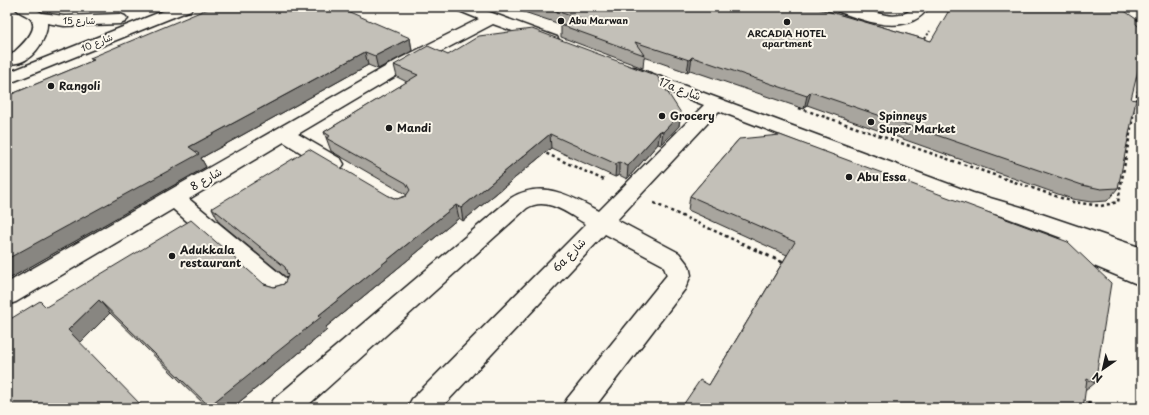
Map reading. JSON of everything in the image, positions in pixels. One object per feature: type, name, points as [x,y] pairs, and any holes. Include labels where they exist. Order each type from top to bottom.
[{"type":"street","name":"شارع 15","points":[[22,7],[38,17],[64,21],[81,22],[120,18]]},
{"type":"street","name":"شارع 10","points":[[11,61],[150,7]]},
{"type":"street","name":"شارع 10","points":[[7,79],[186,7]]},
{"type":"street","points":[[462,7],[564,45]]},
{"type":"street","points":[[839,7],[892,20],[913,17],[922,7]]},
{"type":"street","points":[[1121,7],[1142,16]]},
{"type":"street","points":[[1131,7],[1142,11]]},
{"type":"street","name":"شارع 8","points":[[7,295],[405,63],[438,48],[486,16]]},
{"type":"street","points":[[11,61],[36,39],[40,30],[40,22],[38,17]]},
{"type":"street","name":"17a شارع","points":[[615,64],[965,198]]},
{"type":"street","name":"6a شارع","points":[[422,408],[717,103]]},
{"type":"street","points":[[284,134],[349,173]]},
{"type":"street","points":[[284,408],[526,198],[536,195],[546,195],[556,198],[671,259],[677,266],[679,275],[676,282],[577,408]]},
{"type":"street","points":[[174,198],[281,289]]},
{"type":"street","points":[[965,198],[1019,214],[1142,257]]},
{"type":"street","points":[[965,198],[999,216],[1142,277]]},
{"type":"path","points":[[796,107],[1073,202],[1096,206],[1110,206],[1118,202],[1142,72]]},
{"type":"path","points":[[1126,109],[1134,111]]},
{"type":"path","points":[[538,150],[789,265]]},
{"type":"path","points":[[1077,398],[1099,408]]},
{"type":"building","points":[[212,7],[338,7],[410,38],[375,56],[365,52],[189,147],[199,154],[7,259],[7,96],[94,60],[90,58]]},
{"type":"building","points":[[544,7],[813,7],[931,41],[951,7],[1119,7],[1136,19],[1136,24],[1142,29],[1142,55],[1131,99],[1136,100],[1118,188],[1101,189],[1082,185],[811,92],[807,96],[692,57],[689,60],[635,42],[644,55],[561,25],[589,22]]},
{"type":"building","points":[[532,29],[657,76],[681,113],[663,132],[660,131],[628,166],[619,162],[616,164],[550,134],[461,208],[456,205],[319,315],[321,317],[209,406],[99,300],[68,330],[144,408],[7,408],[7,321],[40,301],[46,307],[191,220],[264,284],[274,287],[284,284],[288,276],[285,267],[212,208],[309,149],[389,196],[397,199],[406,196],[410,190],[406,183],[326,138],[330,136],[324,132],[418,75],[394,65],[428,46],[448,55],[479,36]]},
{"type":"building","points":[[780,135],[1068,242],[1111,283],[1095,383],[1087,379],[1083,408],[681,408],[700,380],[709,385],[795,242],[690,196],[739,139]]},
{"type":"place","name":"Abu Marwan","points":[[561,21]]},
{"type":"place","name":"ARCADIA HOTEL apartment","points":[[787,22]]},
{"type":"place","name":"Rangoli","points":[[51,86]]},
{"type":"place","name":"Grocery","points":[[662,116]]},
{"type":"place","name":"Spinneys Super Market","points":[[871,122]]},
{"type":"place","name":"Mandi","points":[[389,128]]},
{"type":"place","name":"Abu Essa","points":[[849,177]]},
{"type":"place","name":"Adukkala restaurant","points":[[172,256]]}]
